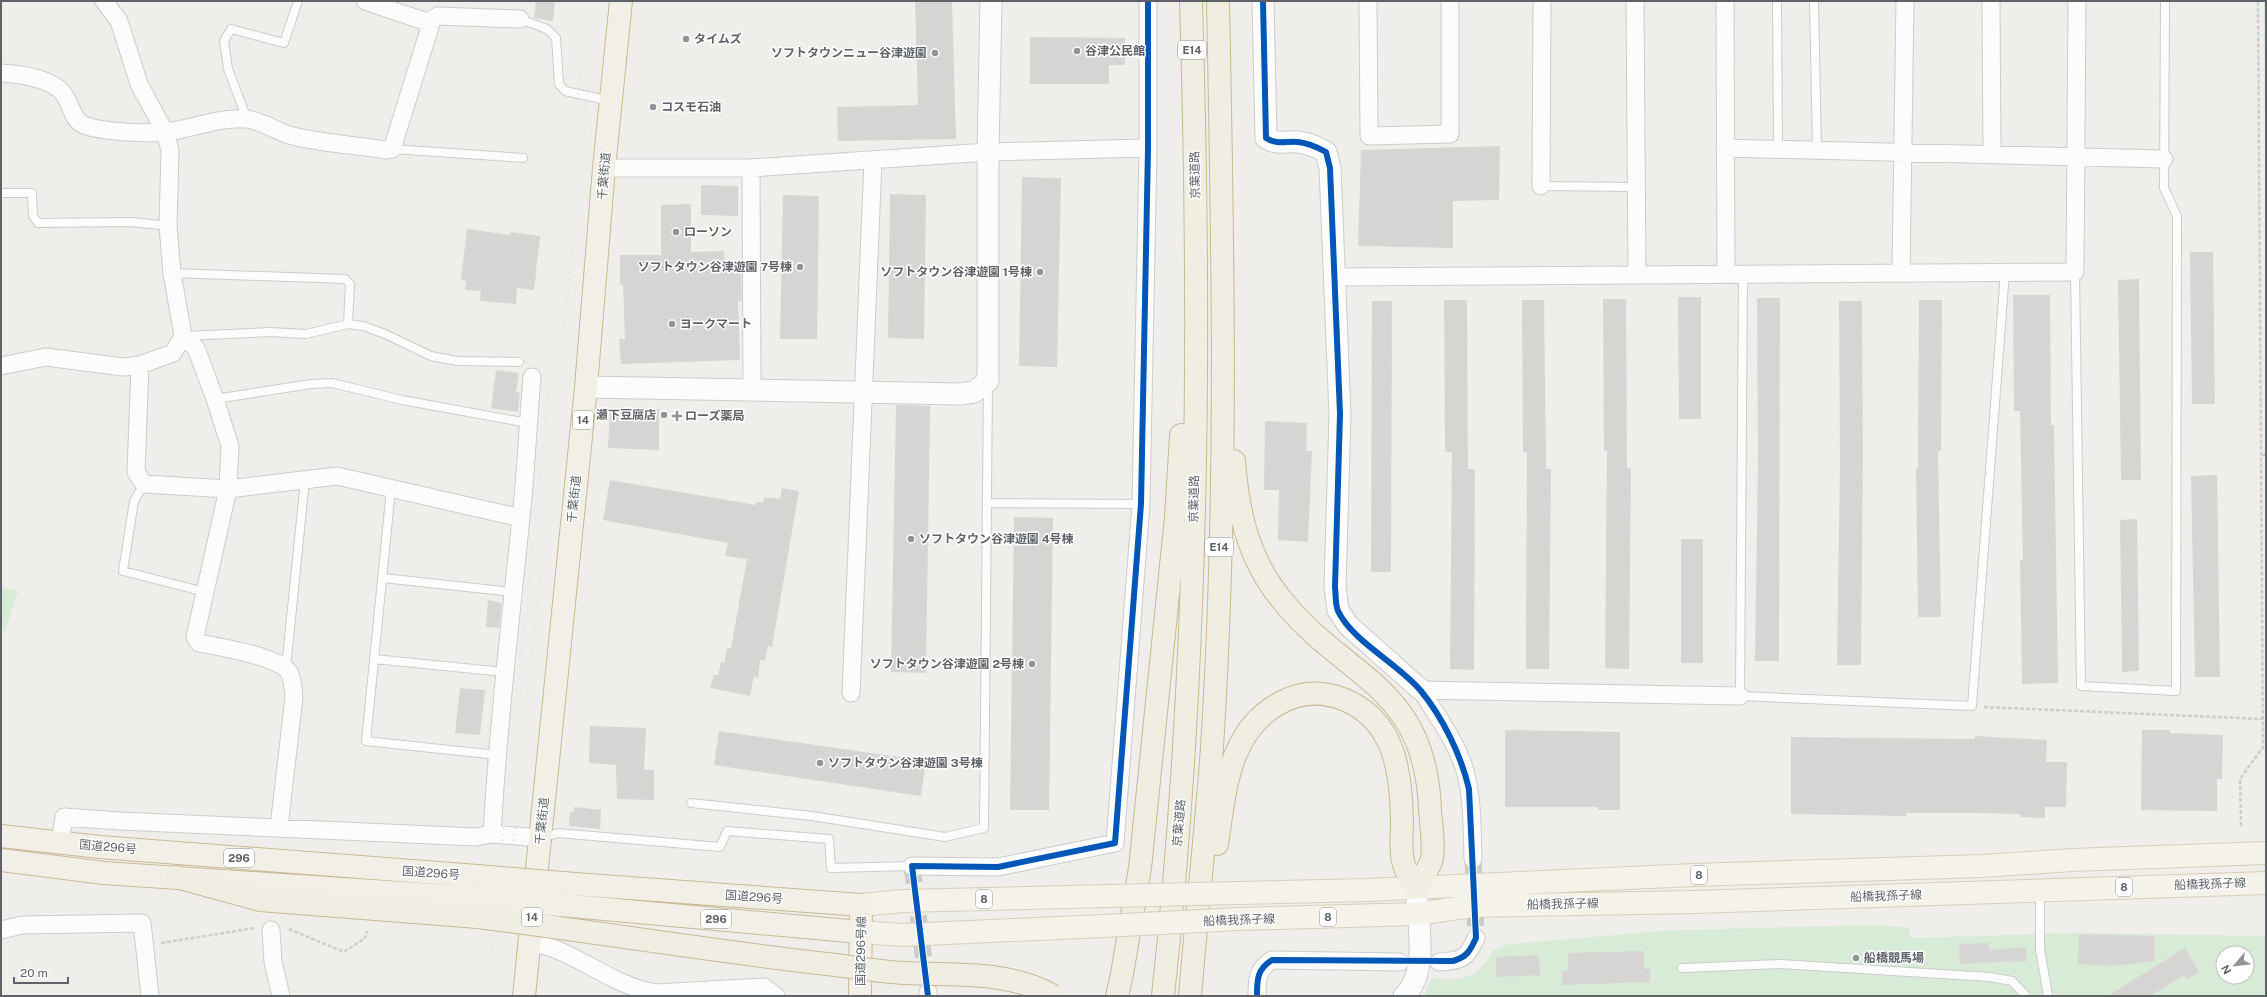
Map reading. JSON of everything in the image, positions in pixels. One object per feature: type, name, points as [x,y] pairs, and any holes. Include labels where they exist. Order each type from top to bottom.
[{"type":"highway","name":"千葉街道","points":[[524,996],[586,387],[604,168],[621,1]]},
{"type":"highway","name":"京葉道路","points":[[1163,996],[1180,817],[1188,705],[1194,542],[1196,271],[1191,1]]},
{"type":"highway","name":"E14","points":[[1190,996],[1212,746],[1220,524],[1224,320],[1218,1]]},
{"type":"highway","points":[[1117,996],[1140,868],[1176,517],[1196,271]]},
{"type":"highway","points":[[1224,320],[1236,488],[1240,514],[1250,544],[1262,570],[1281,599],[1303,622],[1387,694],[1407,719],[1419,746],[1430,788],[1432,860],[1416,888]]},
{"type":"highway","points":[[1195,996],[1229,774],[1236,751],[1246,732],[1260,717],[1275,706],[1292,697],[1312,693],[1334,695],[1352,703],[1369,714],[1383,730],[1391,746],[1397,766],[1402,812],[1403,861],[1416,888]]},
{"type":"highway","name":"国道296号","points":[[1,836],[575,884],[861,905]]},
{"type":"highway","name":"国道296号","points":[[1,860],[104,873],[176,877],[260,900],[478,908],[572,906],[860,932]]},
{"type":"highway","name":"国道296号線","points":[[860,996],[861,905]]},
{"type":"highway","points":[[478,908],[587,930],[769,958],[905,973],[956,974],[998,979],[1021,983],[1044,991],[1053,996]]},
{"type":"main road","name":"船橋我孫子線","points":[[861,905],[903,901],[1416,888],[1694,875],[1982,866],[2072,860],[2266,853]]},
{"type":"main road","name":"船橋我孫子線","points":[[860,932],[903,935],[1239,920],[1417,914],[1472,906],[1703,902],[2266,883]]},
{"type":"street","points":[[104,1],[119,21],[139,84],[165,132],[170,150],[168,226],[172,273],[183,336],[196,348],[215,399],[230,446],[228,489],[195,637],[199,643],[252,654],[286,668],[292,678],[294,696],[279,827]]},
{"type":"street","points":[[365,1],[428,22],[438,16],[520,19]]},
{"type":"street","points":[[586,387],[960,394],[974,392],[988,381],[988,152],[991,1]]},
{"type":"street","points":[[912,866],[998,867],[1115,842],[1141,504],[1148,148],[1148,1]]},
{"type":"street","points":[[1263,1],[1266,138],[1273,142],[1298,142],[1317,147],[1326,152],[1330,168],[1340,414],[1335,587],[1338,610],[1348,625],[1421,690],[1456,749],[1469,789],[1473,860]]},
{"type":"street","points":[[1368,1],[1369,136],[1450,134],[1450,1]]},
{"type":"street","points":[[1541,186],[1542,1]]},
{"type":"street","points":[[1635,1],[1637,275]]},
{"type":"street","points":[[1725,1],[1726,274]]},
{"type":"street","points":[[1901,273],[1905,1]]},
{"type":"street","points":[[1991,1],[1992,155]]},
{"type":"street","points":[[1334,277],[2075,272],[2077,1]]},
{"type":"street","points":[[1,73],[20,74],[40,80],[61,90],[70,104],[74,116],[83,125],[111,130],[165,132],[220,121],[247,119],[290,135],[385,150],[392,148],[430,27],[428,22]]},
{"type":"street","points":[[604,168],[751,168],[873,161],[988,152],[1148,148]]},
{"type":"street","points":[[1725,148],[2164,159]]},
{"type":"street","points":[[851,693],[873,161]]},
{"type":"street","points":[[751,168],[752,391]]},
{"type":"street","points":[[1,366],[46,357],[123,367],[140,364],[173,353],[183,336]]},
{"type":"street","points":[[140,364],[136,472],[144,484],[228,489],[337,476],[521,518]]},
{"type":"street","points":[[492,834],[504,672],[521,518],[532,377]]},
{"type":"street","points":[[1421,690],[1740,696]]},
{"type":"street","points":[[60,842],[64,817],[120,821],[476,837],[492,834],[540,838]]},
{"type":"street","points":[[1404,996],[1415,982],[1418,963],[1416,888]]},
{"type":"street","points":[[1,930],[22,925],[142,923],[150,996]]},
{"type":"street","points":[[271,930],[273,962],[281,996]]},
{"type":"street","points":[[1439,962],[1453,961],[1463,958],[1470,952],[1476,938]]},
{"type":"street","points":[[529,942],[543,944],[565,952],[638,990],[656,992],[764,987],[776,996]]},
{"type":"street","points":[[1257,996],[1258,976],[1260,969],[1272,960],[1400,962]]},
{"type":"lane","points":[[247,119],[228,69],[224,40],[231,29],[284,43],[298,1]]},
{"type":"lane","points":[[1776,1],[1778,149]]},
{"type":"lane","points":[[1814,1],[1816,150]]},
{"type":"lane","points":[[2075,272],[2081,686],[2176,691],[2176,216],[2164,188],[2165,1]]},
{"type":"lane","points":[[520,19],[548,29],[556,38],[559,84],[565,91],[611,102]]},
{"type":"lane","points":[[392,148],[524,158]]},
{"type":"lane","points":[[1541,186],[1636,187]]},
{"type":"lane","points":[[1,193],[32,193],[33,216],[38,223],[132,222],[168,226]]},
{"type":"lane","points":[[1743,274],[1740,696],[1972,706],[2005,272]]},
{"type":"lane","points":[[172,273],[345,279],[350,284],[348,324]]},
{"type":"lane","points":[[183,336],[270,332],[306,334],[348,324],[363,326],[385,334],[431,356],[457,361],[519,362]]},
{"type":"lane","points":[[691,803],[812,816],[945,837],[984,828],[988,381]]},
{"type":"lane","points":[[215,399],[311,384],[332,383],[402,400],[528,423]]},
{"type":"lane","points":[[286,668],[305,480]]},
{"type":"lane","points":[[144,484],[134,501],[123,571],[205,592]]},
{"type":"lane","points":[[391,489],[366,741],[497,755]]},
{"type":"lane","points":[[988,503],[1141,504]]},
{"type":"lane","points":[[383,578],[512,592]]},
{"type":"lane","points":[[374,659],[504,672]]},
{"type":"lane","points":[[540,838],[558,833],[720,847],[727,831],[829,840],[831,868],[912,866]]},
{"type":"lane","points":[[2040,890],[2040,949],[2048,996]]},
{"type":"lane","points":[[1682,968],[1780,964],[1990,977],[2012,981],[2026,996]]},
{"type":"path","points":[[2241,826],[2240,779],[2263,747],[2258,1]]},
{"type":"path","points":[[2261,455],[2266,455]]},
{"type":"path","points":[[1972,706],[2262,719]]},
{"type":"path","points":[[145,946],[259,928],[271,930],[283,927],[344,952],[365,938],[367,931]]},
{"type":"green space","points":[[2264,1],[2266,1],[2266,233]]},
{"type":"green space","points":[[1,587],[18,591],[5,631],[1,630]]},
{"type":"green space","name":"船橋競馬場","points":[[1876,925],[1909,928],[1910,938],[2072,933],[2266,936],[2266,996],[1424,996],[1432,978],[1452,979],[1468,976],[1482,967],[1488,960],[1493,950],[1510,944],[1675,930]]},
{"type":"building","points":[[536,1],[555,1],[553,21],[534,18]]},
{"type":"building","name":"ソフトタウンニュー谷津遊園","points":[[915,1],[952,1],[956,139],[838,141],[837,107],[918,105]]},
{"type":"building","name":"谷津公民館","points":[[1030,37],[1125,38],[1125,65],[1109,65],[1109,84],[1030,84]]},
{"type":"building","points":[[1500,146],[1499,200],[1453,201],[1453,248],[1358,246],[1361,150]]},
{"type":"building","name":"ソフトタウン谷津遊園 1号棟","points":[[1022,177],[1061,178],[1057,367],[1019,366]]},
{"type":"building","points":[[701,185],[738,186],[738,216],[701,215]]},
{"type":"building","points":[[890,194],[926,195],[924,339],[888,338]]},
{"type":"building","name":"ソフトタウン谷津遊園 7号棟","points":[[783,195],[819,196],[817,339],[780,339]]},
{"type":"building","points":[[691,204],[691,252],[724,251],[726,271],[741,271],[742,301],[738,301],[740,360],[621,364],[619,339],[625,339],[623,285],[620,285],[620,255],[661,255],[661,205]]},
{"type":"building","points":[[467,229],[510,235],[511,232],[540,236],[534,290],[517,288],[516,304],[480,301],[481,291],[465,290],[466,281],[461,280]]},
{"type":"building","points":[[2190,252],[2213,252],[2215,404],[2192,404]]},
{"type":"building","points":[[2139,279],[2141,480],[2121,480],[2118,280]]},
{"type":"building","points":[[2013,295],[2050,295],[2051,425],[2054,425],[2058,683],[2022,684],[2020,560],[2023,560],[2020,411],[2014,411]]},
{"type":"building","points":[[1678,297],[1701,297],[1701,419],[1679,419]]},
{"type":"building","points":[[1757,298],[1780,298],[1779,661],[1755,661],[1758,461]]},
{"type":"building","points":[[1603,299],[1626,299],[1627,468],[1631,468],[1629,669],[1605,668],[1607,451],[1604,451]]},
{"type":"building","points":[[1444,300],[1467,300],[1468,469],[1475,469],[1474,670],[1450,669],[1452,452],[1445,452]]},
{"type":"building","points":[[1522,300],[1544,300],[1546,469],[1551,469],[1549,669],[1526,669],[1527,452],[1523,452]]},
{"type":"building","points":[[1919,300],[1942,300],[1941,451],[1938,451],[1941,617],[1918,617],[1916,468],[1918,468]]},
{"type":"building","points":[[1372,301],[1392,301],[1391,572],[1371,572]]},
{"type":"building","points":[[1839,301],[1862,301],[1863,454],[1861,665],[1837,665],[1840,464]]},
{"type":"building","points":[[496,370],[519,373],[516,392],[520,393],[518,412],[491,408]]},
{"type":"building","name":"ソフトタウン谷津遊園 4号棟","points":[[896,405],[930,406],[926,673],[891,672]]},
{"type":"building","points":[[610,408],[659,409],[659,450],[608,448]]},
{"type":"building","points":[[1265,421],[1307,423],[1306,451],[1312,451],[1308,542],[1278,540],[1279,490],[1264,490]]},
{"type":"building","points":[[2217,475],[2220,677],[2195,677],[2191,476]]},
{"type":"building","points":[[610,480],[756,505],[756,502],[763,502],[764,497],[780,499],[782,488],[799,491],[772,647],[768,646],[765,661],[760,660],[758,678],[754,676],[750,696],[710,688],[714,675],[718,675],[721,662],[724,663],[727,648],[731,648],[747,559],[725,556],[728,543],[603,520]]},
{"type":"building","name":"ソフトタウン谷津遊園 2号棟","points":[[1014,517],[1053,518],[1049,810],[1010,810]]},
{"type":"building","points":[[2137,519],[2139,671],[2122,672],[2120,520]]},
{"type":"building","points":[[1681,539],[1703,539],[1703,663],[1681,663]]},
{"type":"building","points":[[488,600],[502,603],[499,628],[486,627]]},
{"type":"building","points":[[460,688],[485,690],[480,735],[455,733]]},
{"type":"building","points":[[590,726],[646,728],[644,770],[654,770],[654,800],[617,799],[616,765],[589,763]]},
{"type":"building","points":[[1505,730],[1620,732],[1620,810],[1598,810],[1598,807],[1505,807]]},
{"type":"building","points":[[2142,730],[2170,730],[2170,733],[2223,735],[2222,779],[2217,779],[2217,811],[2141,810]]},
{"type":"building","name":"ソフトタウン谷津遊園 3号棟","points":[[719,731],[926,761],[921,796],[714,765]]},
{"type":"building","points":[[1975,736],[2047,740],[2046,762],[2067,762],[2066,807],[2045,807],[2045,818],[2020,817],[2020,814],[1975,813],[1906,813],[1906,816],[1791,814],[1791,737],[1975,739]]},
{"type":"building","points":[[574,807],[601,810],[600,829],[569,826],[570,811],[574,812]]},
{"type":"building","points":[[2079,934],[2155,936],[2155,961],[2113,966],[2078,964]]},
{"type":"building","points":[[1989,943],[1989,950],[2026,947],[2027,961],[1960,964],[1959,944]]},
{"type":"building","points":[[2185,948],[2199,972],[2187,979],[2184,975],[2150,996],[2108,996]]},
{"type":"building","points":[[1644,951],[1644,969],[1650,969],[1650,982],[1562,985],[1562,971],[1568,971],[1568,953]]},
{"type":"building","points":[[1539,955],[1540,975],[1496,977],[1496,957]]},
{"type":"tunnel","points":[[1473,859],[1476,938]]},
{"type":"tunnel","points":[[912,866],[927,986]]},
{"type":"railway","points":[[487,996],[588,1]]},
{"type":"railway","points":[[499,996],[596,1]]},
{"type":"cycle path","points":[[928,996],[912,866],[998,867],[1115,843],[1141,504],[1148,148],[1148,1]]},
{"type":"cycle path","points":[[1257,996],[1259,975],[1263,967],[1272,960],[1453,961],[1462,958],[1468,953],[1476,938],[1469,789],[1466,776],[1456,750],[1437,713],[1421,691],[1412,681],[1365,643],[1345,622],[1337,608],[1335,587],[1340,414],[1330,168],[1326,152],[1319,148],[1309,144],[1278,142],[1266,138],[1263,1]]},
{"type":"place","name":"タイムズ","points":[[686,39]]},
{"type":"place","name":"谷津公民館","points":[[1077,51]]},
{"type":"place","name":"ソフトタウンニュー谷津遊園","points":[[935,53]]},
{"type":"place","name":"コスモ石油","points":[[653,107]]},
{"type":"place","name":"ローソン","points":[[676,232]]},
{"type":"place","name":"ソフトタウン谷津遊園 7号棟","points":[[800,267]]},
{"type":"place","name":"ソフトタウン谷津遊園 1号棟","points":[[1040,272]]},
{"type":"place","name":"ヨークマート","points":[[672,324]]},
{"type":"place","name":"瀬下豆腐店","points":[[664,415]]},
{"type":"place","name":"ローズ薬局","points":[[677,416]]},
{"type":"place","name":"ソフトタウン谷津遊園 4号棟","points":[[911,539]]},
{"type":"place","name":"ソフトタウン谷津遊園 2号棟","points":[[1032,664]]},
{"type":"place","name":"ソフトタウン谷津遊園 3号棟","points":[[820,763]]},
{"type":"place","name":"船橋競馬場","points":[[1856,958]]}]
